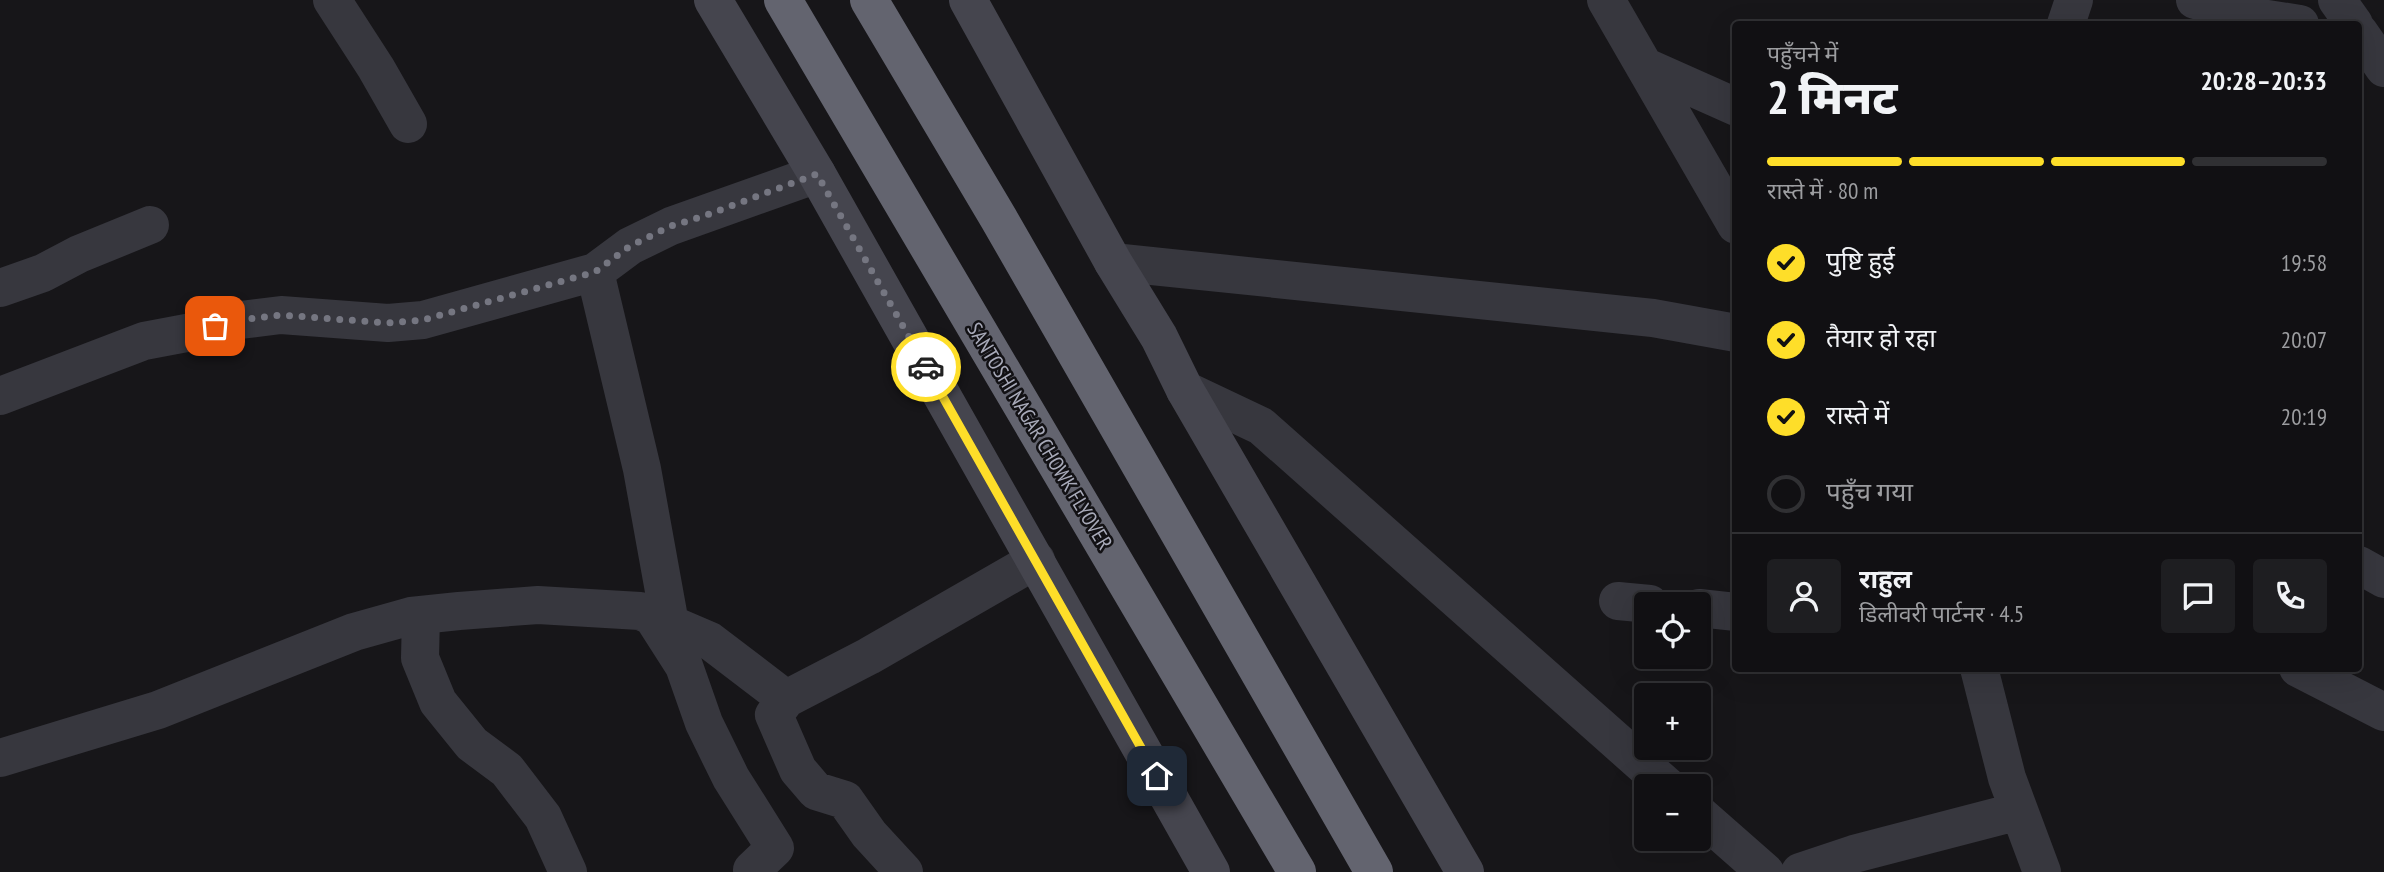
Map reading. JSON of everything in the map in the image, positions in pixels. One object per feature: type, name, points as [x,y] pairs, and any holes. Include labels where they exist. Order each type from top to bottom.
[{"type":"highway","name":"SANTOSHI NAGAR CHOWK FLYOVER","points":[[783,0],[1297,872]]},
{"type":"highway","points":[[869,0],[1365,857]]},
{"type":"street","points":[[332,0],[408,124]]},
{"type":"street","points":[[713,0],[817,174],[1211,872]]},
{"type":"street","points":[[968,0],[1113,262],[1158,337],[1185,390],[1465,872]]},
{"type":"street","points":[[1606,0],[1732,218]]},
{"type":"street","points":[[2067,21],[2074,0]]},
{"type":"street","points":[[2195,0],[2280,21]]},
{"type":"street","points":[[2337,0],[2351,21]]},
{"type":"street","points":[[2362,38],[2384,68]]},
{"type":"street","points":[[1644,66],[1732,105]]},
{"type":"street","points":[[0,396],[144,341],[232,321],[281,315],[388,323],[423,320],[595,272],[630,246],[671,226],[817,174]]},
{"type":"street","points":[[0,288],[43,273],[79,254],[150,225]]},
{"type":"street","points":[[1113,262],[1653,318],[1732,332]]},
{"type":"street","points":[[595,272],[644,480],[661,620],[684,666],[704,723],[731,778],[775,848],[752,870],[754,872]]},
{"type":"street","points":[[1185,390],[1261,426],[1654,774]]},
{"type":"street","points":[[904,872],[869,834],[845,800],[816,791],[798,770],[774,715],[786,699],[869,656],[1036,560]]},
{"type":"street","points":[[2362,567],[2384,579]]},
{"type":"street","points":[[0,758],[158,710],[354,632],[421,615],[537,605],[640,611],[710,641],[786,699]]},
{"type":"street","points":[[1711,609],[1732,612]]},
{"type":"street","points":[[421,615],[420,658],[438,702],[472,744],[507,770],[543,817],[568,872]]},
{"type":"street","points":[[1980,672],[2007,778],[2042,872]]},
{"type":"street","points":[[2306,672],[2384,712]]},
{"type":"street","points":[[1800,872],[1854,854],[2019,811]]},
{"type":"street","points":[[1711,825],[1765,872]]},
{"type":"way so far","points":[[215,326],[232,321],[281,315],[388,323],[423,320],[595,272],[630,246],[671,226],[817,174],[926,367]]},
{"type":"route","points":[[926,367],[1157,776]]}]
